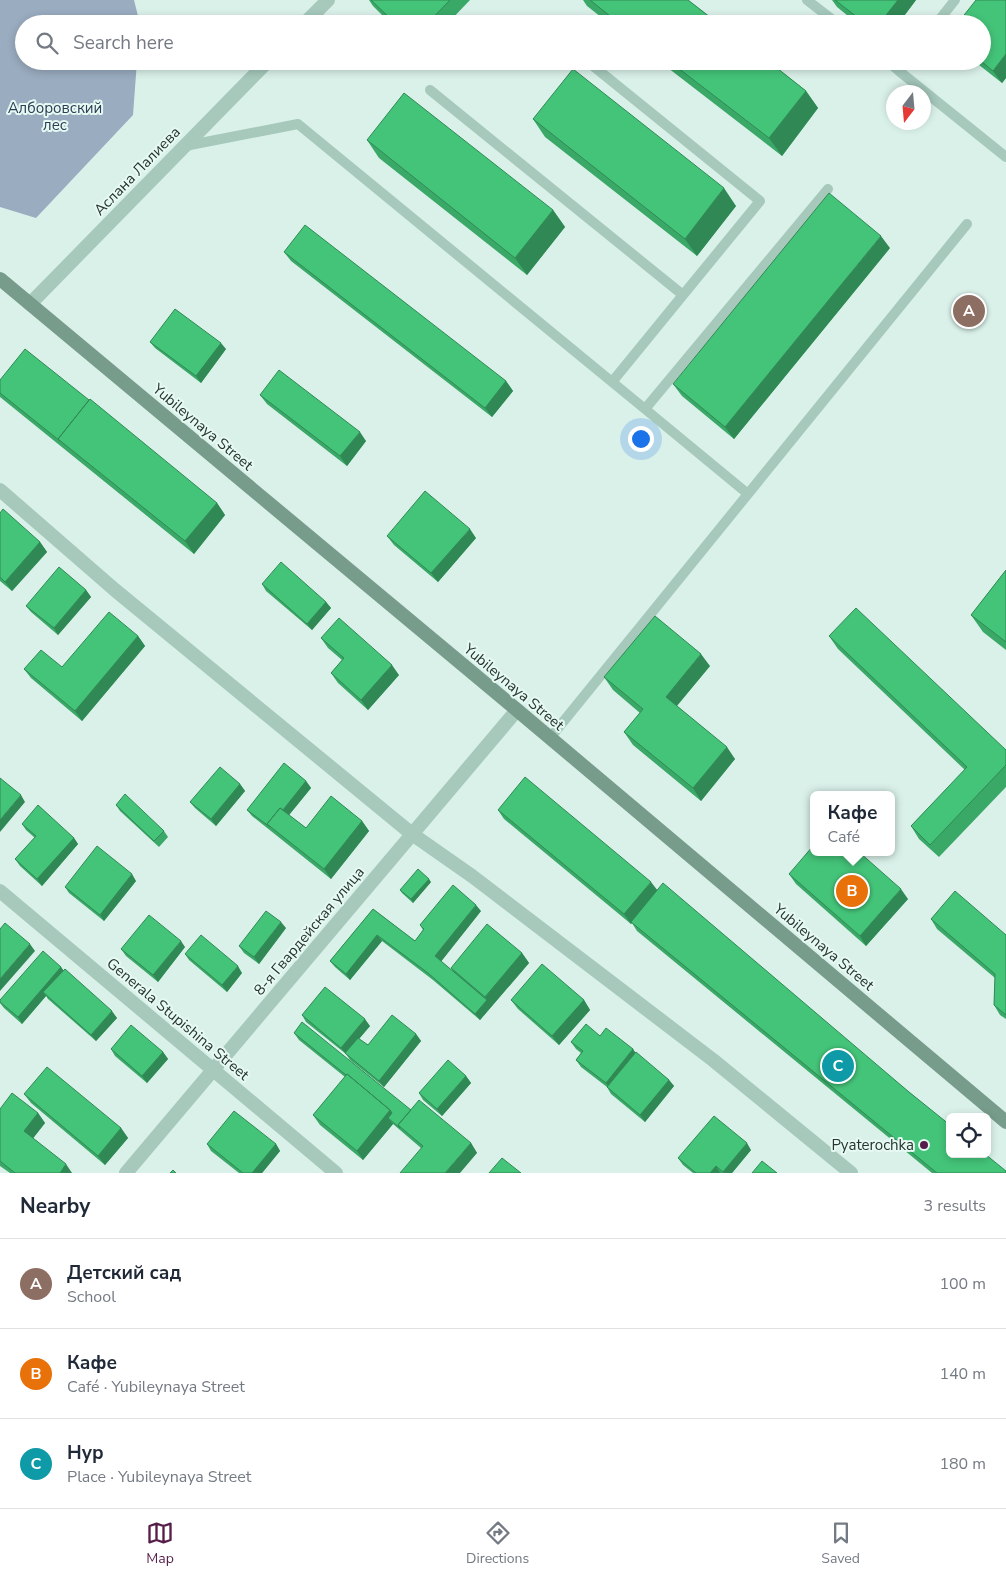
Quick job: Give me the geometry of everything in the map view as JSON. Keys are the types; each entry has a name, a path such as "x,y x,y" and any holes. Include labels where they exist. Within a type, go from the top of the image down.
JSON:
{"main road":[{"name":"Yubileynaya Street","path":"0,279 517,710 1006,1122"}],"street":[{"path":"313,15 328,0"},
{"name":"Аслана Лалиева","path":"30,304 259,70"},
{"path":"0,490 115,590 412,834 480,882 714,1060 851,1173"},
{"name":"8-я Гвардейская улица","path":"126,1173 517,710"},
{"name":"Generala Stupishina Street","path":"0,891 336,1173"}],"lane":[{"path":"807,0 826,15"},
{"path":"943,15 955,0"},
{"path":"598,70 760,201 612,382"},
{"path":"899,71 1006,157"},
{"path":"430,90 683,295"},
{"path":"185,146 298,124 748,494"},
{"path":"645,409 828,189"},
{"path":"550,738 967,224"}],"green space":[{"name":"Алборовский лес","path":"0,0 134,0 138,15 15,15 15,70 136,70 133,115 36,218 0,207"}],"building":[{"path":"371,0 450,0 436,15 387,15"},
{"path":"590,0 688,0 707,15 609,15"},
{"path":"835,0 898,0 886,15 854,15"},
{"path":"976,0 1006,0 1006,54 993,71 991,69 991,15 964,15"},
{"path":"572,70 574,70 724,188 685,239 533,119"},
{"path":"681,70 779,70 806,91 769,138"},
{"path":"404,93 553,210 515,258 367,140"},
{"path":"829,193 881,236 725,427 673,384"},
{"path":"305,225 506,381 485,408 284,252"},
{"path":"175,309 221,343 196,376 150,342"},
{"path":"25,349 89,400 58,439 60,441 0,393 0,380"},
{"path":"279,370 360,432 340,456 260,395"},
{"path":"90,399 217,503 185,541 58,439"},
{"path":"425,491 470,529 431,573 387,536"},
{"path":"3,509 40,542 5,582 0,577 0,513"},
{"path":"281,562 326,602 307,624 262,584"},
{"path":"59,567 86,590 54,628 26,606"},
{"path":"1006,570 1006,642 971,615"},
{"path":"856,608 1006,750 1006,765 930,845 911,826 967,767 829,636"},
{"path":"109,612 138,636 75,711 24,669 41,650 62,667"},
{"path":"655,616 701,654 666,697 727,747 693,788 624,732 643,709 604,677"},
{"path":"339,618 392,665 361,700 331,673 344,658 321,638"},
{"path":"284,763 306,781 283,810 280,808 267,824 270,827 247,810"},
{"path":"220,767 240,784 211,819 190,802"},
{"path":"525,777 651,882 624,914 498,810"},
{"path":"0,778 21,795 0,820"},
{"path":"125,794 164,831 154,841 116,805"},
{"path":"331,796 362,821 324,869 267,824 280,808 306,828"},
{"path":"38,805 74,838 37,879 15,859 36,836 22,824"},
{"path":"97,846 132,874 100,915 65,887"},
{"path":"810,850 810,856 864,856 901,889 860,936 789,874"},
{"path":"418,869 429,879 411,899 400,890"},
{"path":"663,883 946,1122 946,1158 990,1158 1006,1173 937,1173 631,922"},
{"path":"453,885 476,905 435,956 487,1000 475,1014 428,973 377,935 346,974 330,961 373,909 415,941 424,929 420,925"},
{"path":"955,891 1006,935 1006,1015 994,1005 995,974 931,919"},
{"path":"266,911 281,922 254,957 239,946"},
{"path":"149,915 181,941 153,975 121,949"},
{"path":"5,923 30,944 0,979 0,929"},
{"path":"487,924 522,953 485,997 451,968"},
{"path":"201,935 238,966 222,985 185,954"},
{"path":"43,951 61,967 18,1017 0,1000"},
{"path":"542,964 584,1000 552,1036 511,1000"},
{"path":"65,969 112,1011 91,1035 43,992"},
{"path":"325,987 365,1019 341,1048 302,1015"},
{"path":"392,1015 416,1034 379,1081 345,1053 358,1038 368,1045"},
{"path":"302,1022 411,1110 398,1125 400,1128 388,1118 392,1113 390,1110 294,1033"},
{"path":"586,1024 600,1036 606,1028 633,1049 606,1083 576,1060 583,1051 571,1042"},
{"path":"131,1025 163,1052 142,1076 111,1049"},
{"path":"636,1052 669,1080 640,1115 607,1087"},
{"path":"448,1060 466,1076 437,1109 419,1093"},
{"path":"47,1067 121,1128 98,1156 24,1094"},
{"path":"347,1074 390,1110 357,1151 313,1115"},
{"path":"12,1093 38,1113 24,1131 66,1164 60,1173 15,1173 0,1161 0,1109"},
{"path":"419,1100 471,1143 445,1173 400,1173 423,1146 398,1125"},
{"path":"234,1111 276,1144 252,1173 243,1173 207,1144"},
{"path":"714,1116 747,1143 723,1172 716,1166 710,1173 696,1173 678,1158"},
{"path":"502,1158 521,1173 489,1173"},
{"path":"762,1161 777,1173 752,1173"}],"place":[{"name":"Детский сад","path":"969,311"},
{"name":"Кафе","path":"852,891"},
{"name":"Нур","path":"838,1066"},
{"name":"Pyaterochka","path":"924,1145"}]}
